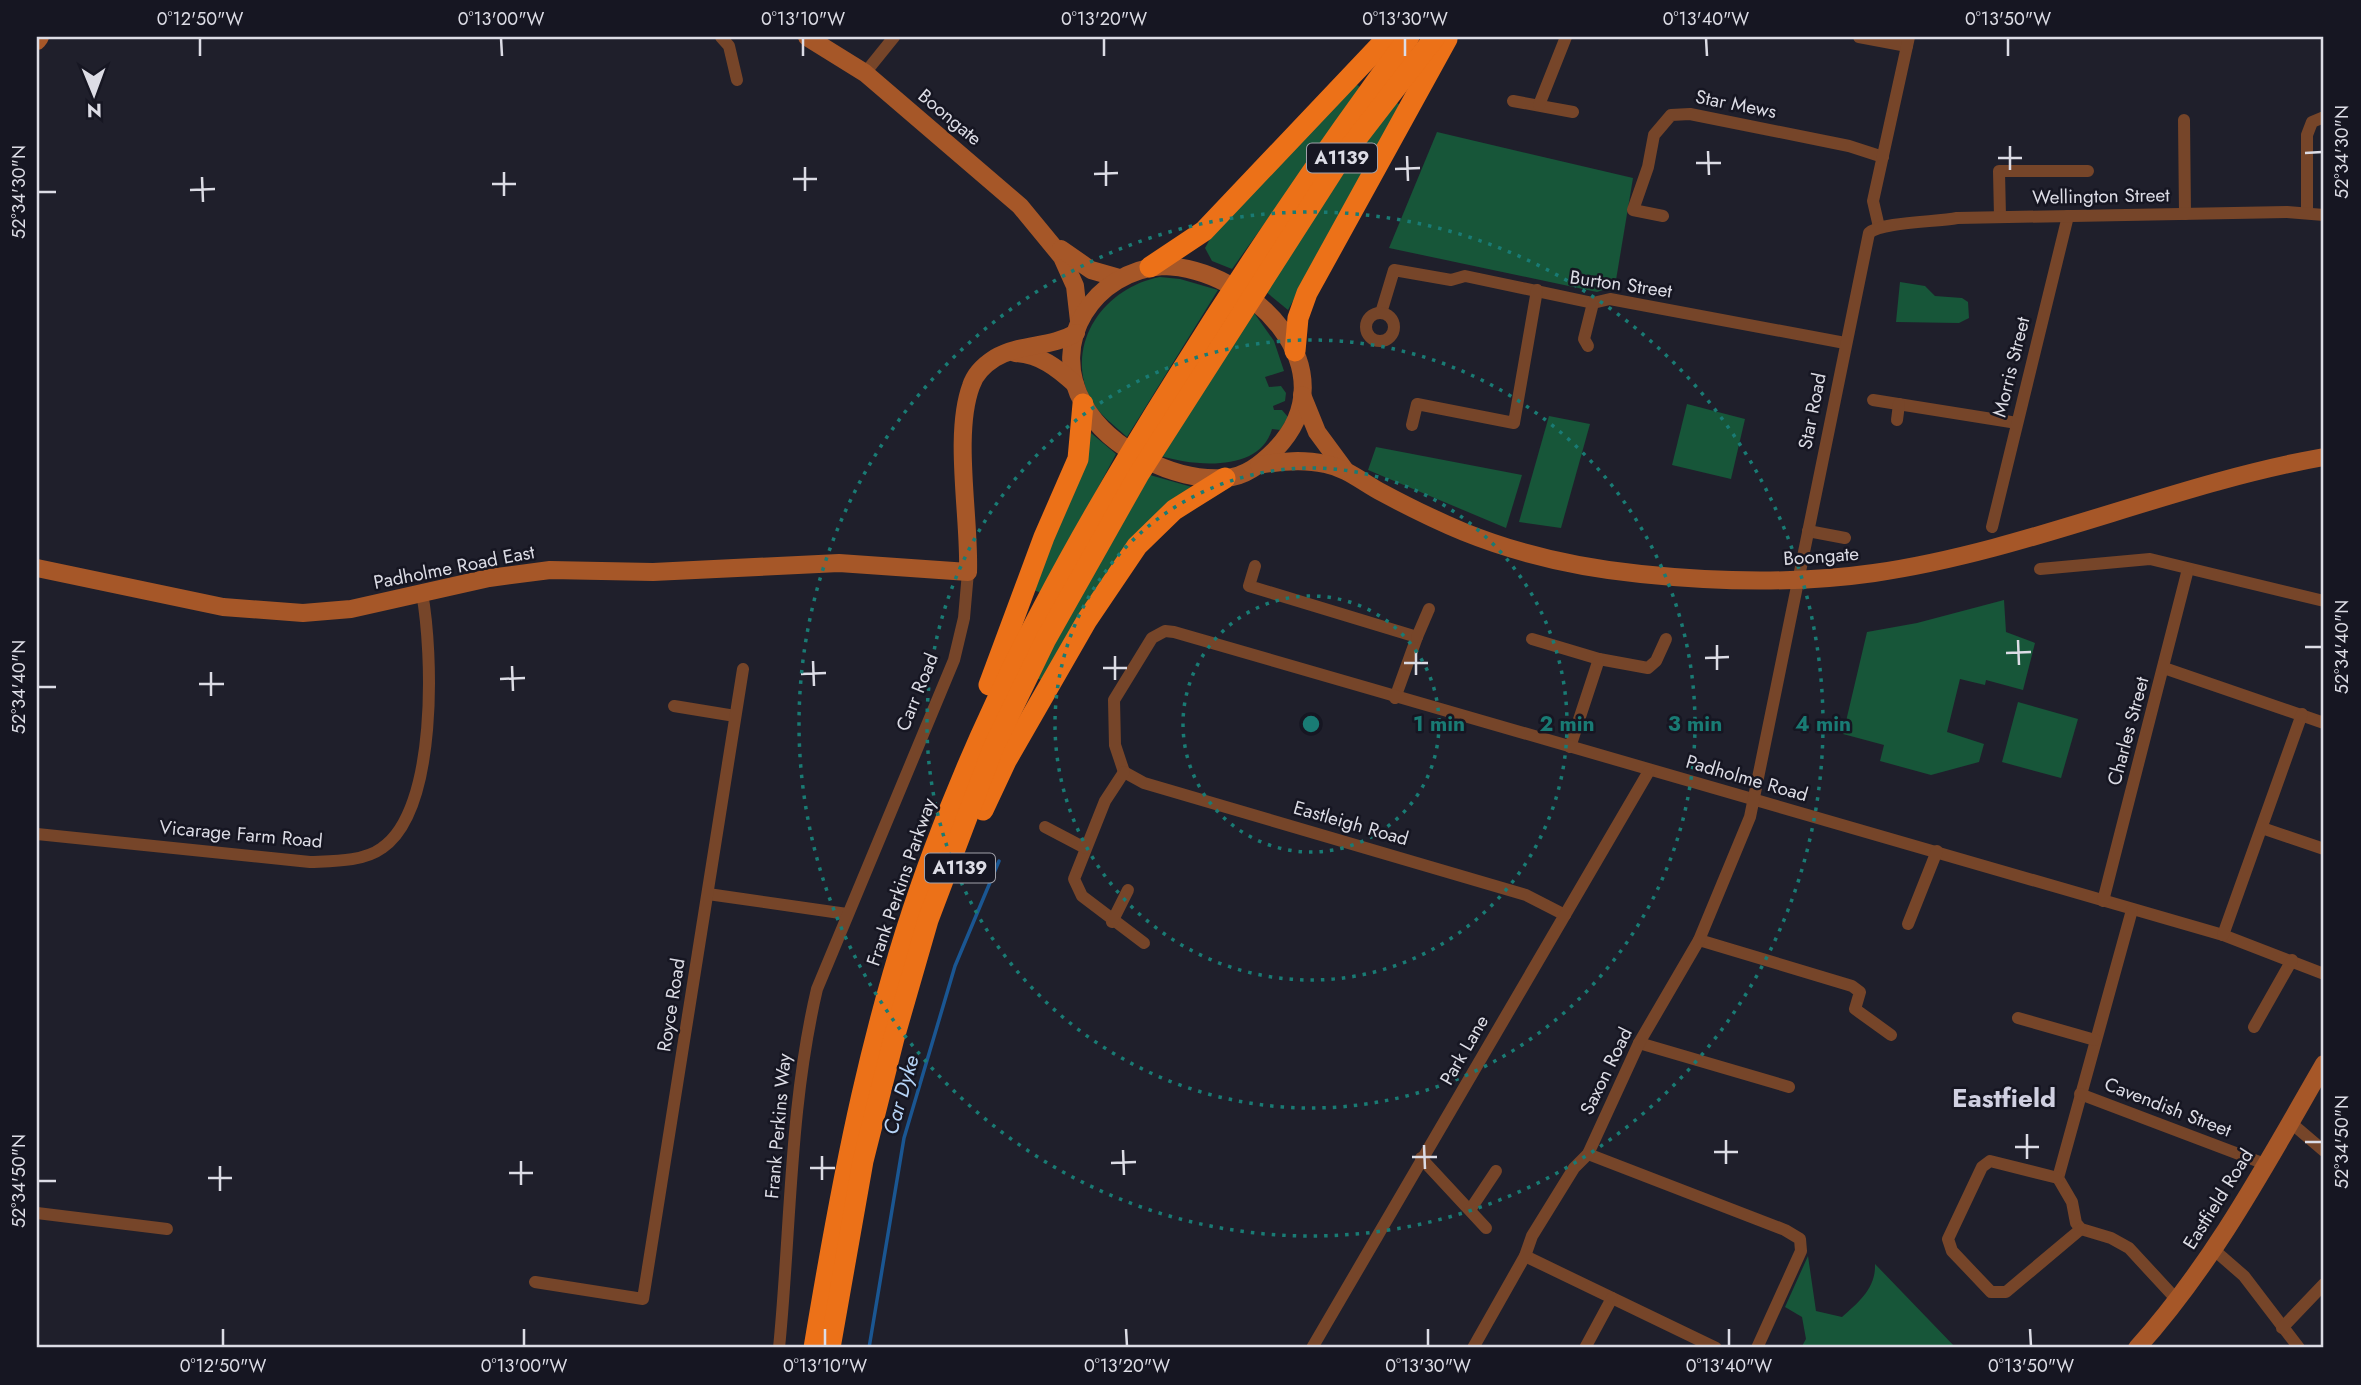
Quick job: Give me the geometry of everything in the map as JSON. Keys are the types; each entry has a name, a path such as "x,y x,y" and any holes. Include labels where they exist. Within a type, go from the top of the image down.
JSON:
{"highway":[{"name":"A1139","path":"1150,267 1204,231 1388,37"},
{"name":"A1139","path":"1249,281 1324,151 1409,37"},
{"name":"A1139","path":"1249,281 1435,37"},
{"name":"A1139","path":"1295,351 1298,318 1307,293 1448,37"},
{"name":"Frank Perkins Parkway","path":"814,1348 836,1216 866,1068 898,954 933,852 965,771 973,727 1002,691 1012,671 1090,558 1131,469 1249,281"},
{"name":"A1139","path":"1002,691 1012,671 1044,537 1078,458 1083,404"},
{"name":"A1139","path":"894,1038 915,990 972,835 1006,761 1087,620 1137,546 1174,510 1225,478"},
{"name":"Frank Perkins Parkway","path":"830,1348 863,1161 894,1038 928,920 994,746 1002,691"}],"street":[{"path":"721,37 729,46 737,80"},
{"name":"Boongate","path":"807,37 865,73 1020,206 1053,243 1072,276 1078,327"},
{"path":"865,73 894,37"},
{"path":"1539,105 1566,37"},
{"path":"1858,37 1908,41 1873,201 1879,227"},
{"path":"1513,101 1573,112"},
{"name":"Star Mews","path":"1663,216 1633,210 1655,162 1658,128 1671,116 1681,113 1849,146 1883,157"},
{"path":"2306,213 2307,135 2312,122 2324,117"},
{"path":"2184,120 2185,214"},
{"path":"2000,217 1999,172 2088,171"},
{"name":"Wellington Street","path":"1879,227 1931,224 1957,218 2306,213 2324,215"},
{"name":"Morris Street","path":"1992,527 2068,216"},
{"name":"Star Road","path":"1755,800 1866,240 1879,227"},
{"name":"Boongate","path":"1053,243 1083,265 1119,278"},
{"path":"1150,267 1191,269 1243,292 1272,316 1295,351 1302,395 1291,427 1281,444 1259,465 1225,478 1192,477 1144,458 1106,429 1083,404 1075,384 1073,355 1078,327 1092,300 1119,278 1150,267"},
{"name":"Burton Street","path":"1381,313 1394,270 1451,280 1465,276 1593,303 1610,299 1845,343"},
{"path":"1412,425 1417,404 1520,425 1537,290"},
{"path":"1588,346 1584,340 1593,303"},
{"name":"Carr Road","path":"847,914 954,660 964,618 968,572 964,435 968,397 981,369 1022,346 1053,343 1078,327"},
{"path":"1008,353 1034,355 1049,362 1075,384"},
{"name":"Boongate","path":"1302,395 1317,432 1345,470"},
{"path":"1873,400 2017,423"},
{"path":"1897,420 1899,404"},
{"name":"Boongate","path":"1259,465 1307,461 1345,470 1375,488 1464,532 1546,558 1642,574 1771,580 1836,577 1948,559 2318,459"},
{"path":"1808,531 1845,538"},
{"path":"2040,569 2150,559 2324,601"},
{"name":"Padholme Road East","path":"37,568 263,612 303,613 351,609 489,578 550,570 653,572 839,563 968,572"},
{"path":"1255,566 1250,586 1417,637"},
{"name":"Charles Street","path":"2103,901 2188,569"},
{"name":"Vicarage Farm Road","path":"37,834 310,862 344,860 381,850 397,835 409,814 423,759 430,633 422,593"},
{"path":"1395,698 1429,609"},
{"name":"Padholme Road","path":"1124,772 1115,745 1114,700 1157,633 1174,632 2223,935 2324,974"},
{"path":"1532,639 1599,659 1648,668 1656,661 1665,639"},
{"path":"1570,747 1599,659"},
{"path":"2164,668 2324,723"},
{"name":"Royce Road","path":"535,1282 643,1299 743,669"},
{"path":"674,706 735,716"},
{"path":"2223,935 2302,714"},
{"name":"Park Lane","path":"1312,1348 1649,771"},
{"path":"1124,772 1105,802 1074,879 1082,896 1112,922 1144,943"},
{"name":"Eastleigh Road","path":"1124,772 1144,783 1526,895 1565,915"},
{"name":"Saxon Road","path":"1473,1348 1525,1256 1532,1236 1574,1168 1587,1154 1639,1043 1699,940 1755,800"},
{"path":"1045,827 1084,849"},
{"path":"2262,828 2324,849"},
{"path":"1908,924 1937,851"},
{"path":"1112,922 1128,890"},
{"path":"708,894 847,914"},
{"name":"Cavendish Street","path":"2132,910 2080,1094 2190,1142 2265,1164"},
{"name":"Frank Perkins Way","path":"779,1348 787,1266 792,1140 805,1040 817,989 847,914"},
{"path":"1699,940 1852,986 1860,992 1855,1009 1891,1035"},
{"path":"2254,1027 2292,960"},
{"path":"2018,1018 2095,1040"},
{"path":"1639,1043 1789,1087"},
{"name":"Eastfield Road","path":"2137,1348 2177,1300 2213,1250 2324,1064"},
{"path":"2080,1094 2058,1178 2072,1202 2076,1223 2081,1229 2111,1238 2129,1248 2177,1300"},
{"path":"2290,1122 2324,1151"},
{"path":"1587,1154 1786,1230 1800,1239 1801,1251 1758,1348"},
{"path":"1421,1158 1486,1228"},
{"path":"2058,1178 1990,1161 1982,1167 1948,1239 1952,1251 1991,1292 2006,1292 2081,1229"},
{"path":"1470,1210 1496,1171"},
{"path":"37,1213 167,1229"},
{"path":"2213,1250 2244,1276 2299,1348"},
{"path":"1525,1256 1716,1348"},
{"path":"2282,1328 2324,1284"},
{"path":"1585,1348 1612,1298"}],"green space":[{"path":"1355,83 1361,88 1232,269 1212,261 1205,248 1210,239"},
{"path":"1393,100 1400,105 1288,310 1265,291"},
{"path":"1437,132 1633,178 1615,286 1597,292 1389,248"},
{"path":"1160,277 1180,279 1218,290 1127,437 1106,419 1090,398 1083,377 1082,357 1086,338 1107,305 1122,292"},
{"path":"1900,282 1925,286 1935,296 1962,298 1968,302 1969,318 1959,323 1896,322"},
{"path":"1252,310 1274,341 1284,371 1265,377 1269,387 1281,386 1286,393 1285,401 1273,406 1274,410 1282,410 1288,417 1280,430 1272,429 1265,443 1240,460 1207,463 1161,456"},
{"path":"1687,404 1745,419 1731,479 1672,465"},
{"path":"1549,416 1590,424 1561,528 1519,522"},
{"path":"1091,433 1116,454 1042,593 1033,590"},
{"path":"1376,447 1522,475 1506,528 1368,470"},
{"path":"1150,475 1192,487 1042,680 1035,678"},
{"path":"2004,600 2006,632 2035,643 2023,690 1986,680 1985,685 1960,679 1947,732 1984,744 1979,762 1931,775 1880,761 1884,745 1843,734 1867,632 1917,623"},
{"path":"2018,702 2078,719 2061,778 2002,762"},
{"path":"1808,1256 1816,1311 1842,1317 1869,1287 1875,1273 1875,1264 1956,1348 1801,1348 1806,1339 1802,1317 1785,1307"}],"waterway":[{"name":"Car Dyke","path":"869,1348 904,1138 955,966 999,861"}],"district":[{"name":"Eastfield","path":"2004,1098"}]}
